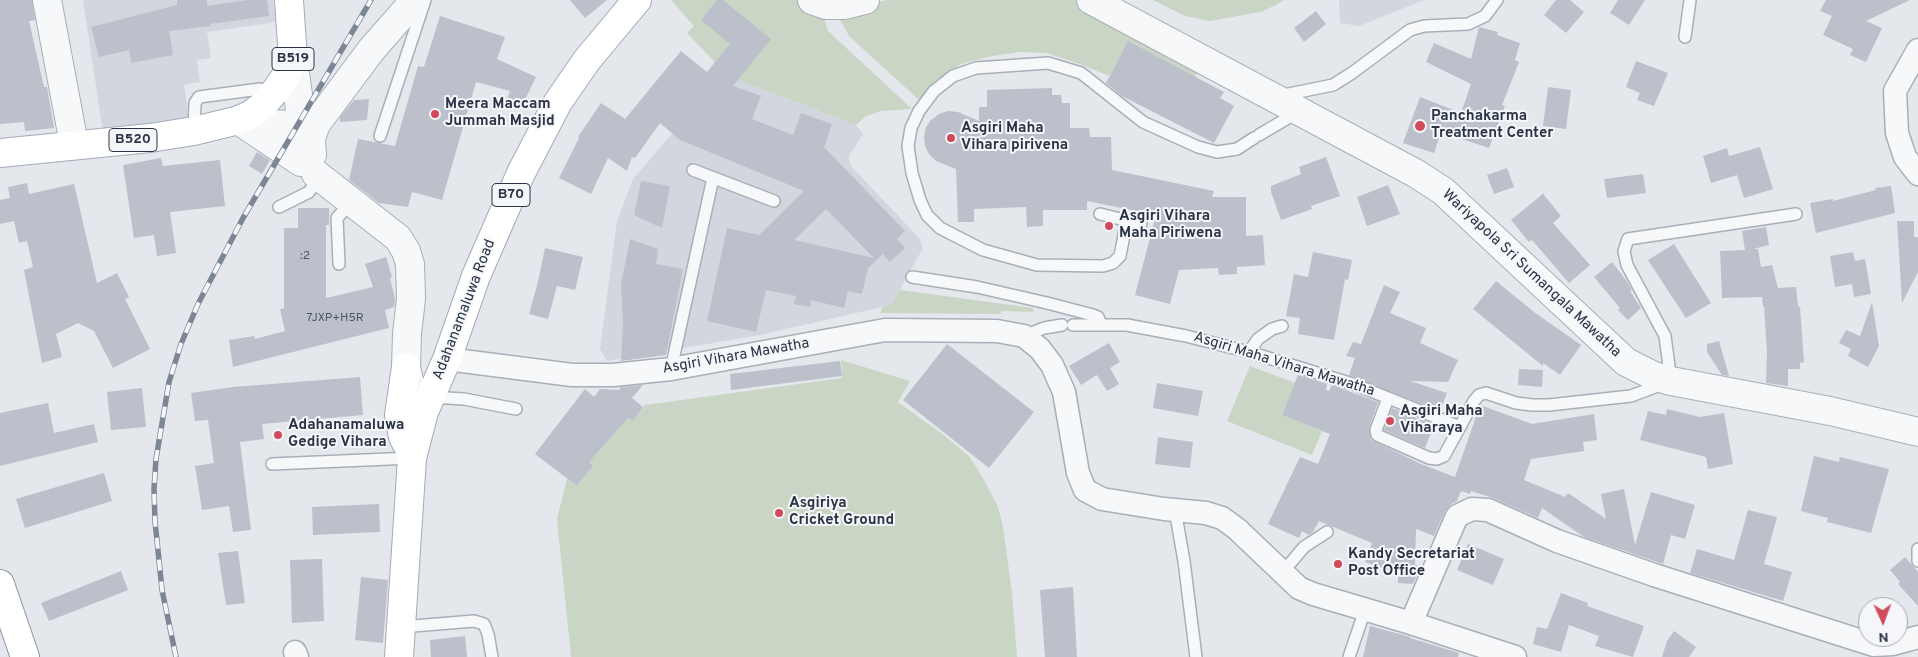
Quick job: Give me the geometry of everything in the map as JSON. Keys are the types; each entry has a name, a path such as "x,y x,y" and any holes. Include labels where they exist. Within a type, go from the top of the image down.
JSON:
{"main road":[{"name":"B519","path":"253,105 277,89 293,59 289,0"},
{"name":"Adahanamaluwa Road","path":"399,657 412,457 427,404 447,358 476,276 521,173 558,102 587,60 637,0"},
{"name":"B520","path":"0,153 74,144 150,138 194,131 253,105"},
{"path":"406,367 399,415 403,437 412,457"},
{"path":"0,584 25,657"}],"street":[{"path":"47,0 74,144"},
{"path":"313,166 311,144 312,132 316,124 372,49 415,0"},
{"path":"812,0 826,5 844,5 865,0"},
{"name":"Wariyapola Sri Sumangala Mawatha","path":"1091,0 1415,173 1443,191 1626,362 1654,376 1670,381 1830,411 1918,432"},
{"path":"1918,50 1895,91 1897,134 1905,157 1918,174"},
{"path":"293,59 306,87 314,96 328,96 343,86"},
{"path":"293,59 300,110 298,125 313,166"},
{"path":"253,105 256,124 298,125 328,108"},
{"path":"253,105 313,166 398,238 406,250 410,264 411,299 406,367 411,390 427,404"},
{"name":"Asgiri Vihara Mawatha","path":"447,358 572,375 613,375 672,369 886,330 997,331 1024,336"},
{"path":"1024,336 1040,349 1052,366 1064,392 1078,473 1085,490 1102,499 1206,513 1222,518 1237,529 1299,588 1515,657"},
{"path":"1411,623 1457,516 1472,509 1488,510 1557,541 1878,651 1918,636"}],"lane":[{"path":"380,136 425,0"},
{"path":"1273,98 1333,85 1410,30 1424,26 1468,24 1484,16 1497,0"},
{"path":"1685,37 1690,0"},
{"path":"1127,220 1120,256 1113,263 1103,266 1037,265 984,250 940,228 927,215 920,200 912,173 908,146 911,128 919,110 934,91 954,76 976,68 1048,63 1081,73 1143,122 1198,147 1217,152 1237,149 1298,112"},
{"path":"194,131 196,103 199,96 253,105"},
{"path":"279,207 309,192 313,166"},
{"path":"693,170 774,201"},
{"path":"672,369 713,178"},
{"path":"339,264 337,218 352,201"},
{"path":"1100,214 1141,224"},
{"path":"1388,398 1376,430 1377,435 1429,458 1437,459 1444,456 1479,395 1486,393 1532,406 1549,405 1631,396 1670,381 1666,336 1627,265 1624,250 1628,239 1796,214"},
{"path":"912,277 977,287 1047,303 1098,317 1101,325"},
{"name":"Asgiri Maha Vihara Mawatha","path":"1024,336 1044,328 1068,325 1127,325 1156,330 1249,352 1356,384 1460,427"},
{"path":"1249,352 1258,339 1272,329 1282,326"},
{"path":"427,404 464,399 516,409"},
{"path":"272,464 412,457"},
{"path":"1175,510 1184,560 1196,657"},
{"path":"1282,573 1304,548 1326,532"},
{"path":"1918,549 1918,562"},
{"path":"1349,657 1365,610"},
{"path":"401,627 474,621 484,624 488,634 492,657"}],"shaded area":[{"path":"83,0 273,0 276,22 207,32 211,58 197,60 200,82 184,85 189,120 103,133"},
{"path":"1339,0 1424,0 1359,26 1340,23"},
{"path":"728,76 856,125 863,134 849,156 850,165 919,238 923,248 892,304 760,335 607,361 600,349 617,221 633,179 718,80"}],"green space":[{"path":"671,0 800,0 821,8 828,31 912,109 881,111 866,116 856,125 728,76 687,33 694,26"},
{"path":"887,0 1082,0 1202,64 1195,77 1128,42 1109,76 1047,53 1020,52 992,56 961,64 938,79 919,100 849,36 836,12"},
{"path":"1153,0 1284,0 1260,12 1210,21 1185,16"},
{"path":"900,290 1033,308 1033,312 1001,311 1001,314 880,313 883,307 892,304"},
{"name":"Asgiriya Cricket Ground","path":"841,360 910,381 898,402 969,456 983,478 998,507 1003,527 1012,592 1017,657 571,657 557,519 567,479 577,486 593,466 589,462 628,418 633,421 645,405 842,378"},
{"path":"1250,366 1295,383 1282,415 1322,431 1312,455 1227,421"}],"building":[{"path":"0,0 32,0 35,20 29,21 44,87 47,87 54,128 25,131 24,122 0,124"},
{"path":"177,0 207,0 207,6 248,0 267,0 269,16 169,31 173,55 131,63 129,50 99,57 91,27 177,5"},
{"path":"570,0 607,0 585,18"},
{"path":"717,0 723,0 771,39 733,86 761,96 752,119 793,135 801,113 832,124 824,147 905,231 897,239 905,248 890,262 883,254 868,268 862,294 848,291 844,308 811,300 810,307 794,304 796,296 766,290 756,332 707,321 727,228 759,235 804,191 680,140 660,123 635,158 632,157 627,171 608,158 591,194 559,178 578,137 601,103 625,119 681,51 707,72 730,44 701,20","holes":["826,209 874,258 794,240"]},
{"path":"1556,0 1570,0 1584,12 1566,33 1544,15"},
{"path":"1618,0 1645,0 1629,25 1610,13"},
{"path":"1826,0 1910,0 1866,21 1882,28 1866,62 1850,55 1853,49 1823,35 1832,16 1820,11"},
{"path":"1316,11 1326,24 1304,42 1294,28"},
{"path":"440,16 505,37 497,59 536,77 522,106 507,99 510,91 476,82 442,200 412,192 408,207 379,203 349,180 358,139 395,146 418,66 424,67"},
{"path":"1479,27 1498,32 1497,35 1520,43 1515,60 1519,62 1502,105 1505,106 1489,148 1441,132 1434,153 1403,143 1420,97 1461,113 1471,84 1426,62 1434,43 1471,59"},
{"path":"1128,41 1224,92 1220,98 1234,106 1214,143 1122,96 1106,83"},
{"path":"1636,61 1668,73 1654,106 1637,100 1640,93 1626,87"},
{"path":"1548,87 1571,90 1566,129 1543,126"},
{"path":"1052,88 1052,95 1061,95 1062,103 1070,103 1070,128 1089,128 1090,137 1111,137 1112,170 1214,191 1212,197 1246,197 1246,236 1263,235 1265,265 1237,267 1237,274 1219,275 1218,268 1179,270 1170,304 1135,295 1156,215 1087,201 1087,210 1043,210 1043,226 1027,227 1026,207 974,209 974,222 958,222 956,169 936,161 929,154 925,146 924,137 926,127 939,114 948,111 958,112 979,121 979,107 987,107 987,90"},
{"path":"369,99 367,120 340,122 340,117 354,100"},
{"path":"1760,147 1773,189 1744,198 1737,175 1711,183 1703,156 1727,148 1729,156"},
{"path":"257,152 270,160 262,174 249,166"},
{"path":"1326,157 1340,196 1311,206 1312,209 1281,220 1271,192 1271,186 1301,174 1299,167"},
{"path":"161,158 163,166 220,160 225,206 170,212 176,253 157,256 154,235 134,238 123,165"},
{"path":"1507,168 1514,187 1494,194 1487,175"},
{"path":"1643,174 1646,193 1607,198 1604,179"},
{"path":"641,181 670,186 662,228 634,215"},
{"path":"27,183 29,194 74,184 97,283 117,273 129,297 125,299 150,349 113,368 94,331 78,323 56,334 62,357 42,363 24,270 33,267 27,241 19,243 14,221 0,224 0,200 10,198 8,187"},
{"path":"1388,185 1400,214 1367,226 1357,197"},
{"path":"1891,186 1895,213 1816,233 1810,203 1833,199 1833,201 1876,190 1875,188"},
{"path":"1544,193 1561,216 1553,223 1590,265 1569,283 1532,240 1529,242 1511,220"},
{"path":"298,208 329,208 329,225 326,225 326,298 373,287 365,264 386,257 392,277 390,278 395,299 394,307 385,310 389,328 233,367 229,340 254,336 255,339 285,331 280,309 284,308 284,228 298,228"},
{"path":"1897,221 1914,221 1914,237 1918,237 1918,272 1902,303"},
{"path":"1766,227 1769,245 1753,249 1758,249 1761,267 1772,265 1778,288 1796,287 1798,306 1800,307 1804,362 1800,363 1800,369 1788,369 1788,386 1766,383 1767,352 1762,297 1722,298 1720,251 1745,250 1742,231"},
{"path":"630,239 658,249 656,264 683,269 666,355 621,361 623,322 621,284"},
{"path":"1674,244 1711,303 1686,318 1648,260"},
{"path":"545,248 583,257 575,290 557,286 548,319 529,314"},
{"path":"1313,252 1352,260 1348,280 1345,279 1334,340 1298,334 1300,318 1286,316 1294,274 1308,277"},
{"path":"1853,252 1855,261 1865,259 1871,294 1854,297 1852,284 1835,287 1830,256"},
{"path":"1612,262 1626,280 1632,290 1630,291 1641,308 1628,320 1618,310 1620,308 1594,277"},
{"path":"1496,281 1534,312 1581,345 1560,375 1543,363 1543,366 1473,309"},
{"path":"1384,285 1400,292 1390,313 1426,328 1420,343 1458,360 1448,382 1410,381 1447,393 1440,411 1349,375 1355,358 1346,356 1353,342 1361,344"},
{"path":"1872,302 1879,346 1868,367 1848,356 1851,349 1839,343 1846,330 1860,336"},
{"path":"1719,341 1729,376 1722,375 1707,352 1707,344"},
{"path":"1109,343 1120,362 1110,368 1119,384 1107,391 1097,375 1081,385 1069,366"},
{"path":"947,344 1034,412 989,468 903,400"},
{"path":"840,361 842,376 731,390 730,374"},
{"path":"1519,369 1543,370 1542,387 1518,385"},
{"path":"1298,375 1327,384 1326,390 1329,391 1332,385 1378,402 1369,428 1371,440 1421,464 1455,477 1480,405 1532,424 1594,414 1597,440 1583,442 1584,451 1531,459 1524,480 1565,497 1568,493 1606,519 1601,494 1624,489 1635,545 1651,492 1695,505 1685,539 1671,535 1663,564 1584,537 1542,508 1538,518 1493,498 1471,491 1470,494 1461,491 1457,501 1451,504 1445,511 1434,536 1416,529 1415,565 1418,566 1418,573 1413,584 1398,583 1398,574 1365,562 1372,543 1319,521 1313,532 1309,535 1302,531 1299,538 1268,524 1300,457 1318,464 1330,434 1282,415"},
{"path":"360,377 363,415 262,424 264,439 240,442 251,530 233,532 229,506 202,510 195,466 214,463 208,420 195,421 191,393 233,387"},
{"path":"1157,383 1203,391 1198,416 1153,408"},
{"path":"643,385 632,398 643,407 633,421 628,418 589,462 593,466 577,486 535,454 585,389 594,397 600,389 620,390 620,387"},
{"path":"142,388 146,427 111,430 107,392"},
{"path":"48,403 54,433 94,424 98,442 0,466 0,413"},
{"path":"1392,408 1434,425 1425,448 1384,430"},
{"path":"1667,409 1700,417 1724,413 1733,464 1708,469 1706,457 1640,440 1648,411 1666,415"},
{"path":"1158,437 1193,442 1190,468 1155,464"},
{"path":"1814,456 1839,462 1840,457 1889,469 1871,533 1827,522 1828,518 1801,511"},
{"path":"104,473 112,501 25,528 16,499"},
{"path":"379,504 380,532 313,535 312,507"},
{"path":"1748,510 1777,517 1764,564 1792,572 1783,601 1690,573 1697,549 1734,560"},
{"path":"1468,544 1504,559 1493,585 1457,570"},
{"path":"238,551 245,603 226,605 218,553"},
{"path":"1905,557 1918,572 1918,606 1898,584 1900,582 1890,570"},
{"path":"322,559 324,621 292,623 290,560"},
{"path":"121,571 128,590 49,621 41,603"},
{"path":"361,577 388,580 383,643 355,640"},
{"path":"1073,587 1077,657 1045,657 1040,590"},
{"path":"1561,593 1588,603 1587,606 1644,626 1633,657 1595,646 1599,636 1569,625 1561,652 1533,644 1537,627 1547,629"},
{"path":"1370,626 1459,653 1458,657 1363,657"},
{"path":"1674,631 1696,647 1689,657 1662,657 1667,641"},
{"path":"465,636 467,657 431,657 430,640"}],"railway":[{"path":"176,657 162,590 155,521 154,489 156,459 169,382 181,344 198,304 243,218 371,0"}],"place":[{"name":"Meera Maccam Jummah Masjid","path":"435,114"},
{"name":"Panchakarma Treatment Center","path":"1420,126"},
{"name":"Asgiri Maha Vihara pirivena","path":"951,138"},
{"name":"Asgiri Vihara Maha Piriwena","path":"1109,226"},
{"name":"Asgiri Maha Viharaya","path":"1390,421"},
{"name":"Adahanamaluwa Gedige Vihara","path":"278,435"},
{"name":"Asgiriya Cricket Ground","path":"779,513"},
{"name":"Kandy Secretariat Post Office","path":"1338,564"}]}
